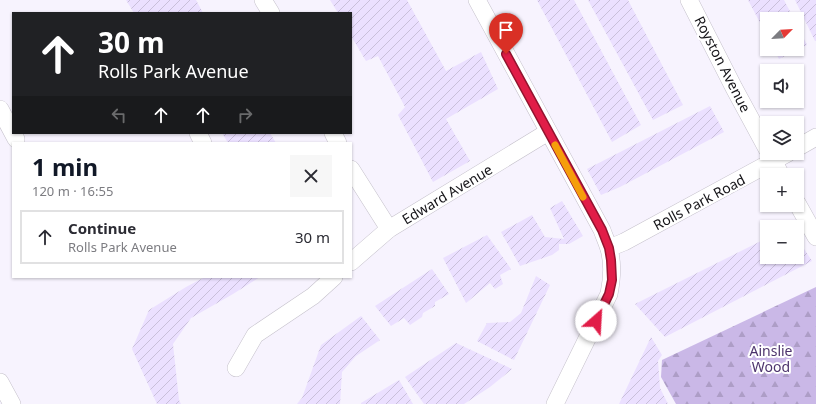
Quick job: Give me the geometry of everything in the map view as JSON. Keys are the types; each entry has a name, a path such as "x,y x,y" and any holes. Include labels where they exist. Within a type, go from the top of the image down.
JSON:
{"street":[{"path":"477,0 602,230 609,248 612,280 609,294 555,404"},
{"name":"Royston Avenue","path":"689,0 760,136"},
{"path":"0,109 12,132"},
{"name":"Edward Avenue","path":"352,261 389,230 548,132"},
{"path":"13,134 16,139"},
{"path":"804,144 816,137"},
{"name":"Rolls Park Road","path":"609,248 624,242 773,160"},
{"path":"352,171 389,230"},
{"path":"802,212 816,237"},
{"path":"236,368 255,336 313,296 333,278"},
{"path":"0,382 12,404"}],"green space":[{"name":"Ainslie Wood","path":"816,287 816,404 676,404 661,377 662,360"}],"shaded area":[{"path":"126,0 196,0 202,12 133,12"},
{"path":"330,0 407,0 446,71 481,52 498,89 446,119 470,161 433,182 398,115 405,107 378,56 366,61 352,38 352,12 337,12"},
{"path":"537,0 574,0 641,125 612,142"},
{"path":"588,0 628,0 683,105 653,120"},
{"path":"748,0 784,0 790,12 760,12 760,23"},
{"path":"795,0 816,0 816,41 804,18 804,12 801,12"},
{"path":"804,39 807,45 804,46"},
{"path":"778,56 785,56 779,59"},
{"path":"710,106 724,132 620,187 601,195 587,169"},
{"path":"223,134 271,134 275,142 227,142"},
{"path":"562,201 583,236 569,244 559,244 559,250 552,255 520,266 501,232 532,215 545,237 564,239 550,208"},
{"path":"487,235 511,269 500,275 503,284 495,289 490,283 466,303 443,258"},
{"path":"760,242 760,264 804,264 804,249 812,261 665,337 635,304"},
{"path":"432,269 449,294 435,302 435,306 423,313 422,317 410,325 404,318 391,326 375,306"},
{"path":"536,276 550,285 514,360 477,341 487,323 510,322 521,313"},
{"path":"203,278 258,278 191,318 173,344 179,400 181,404 157,404 132,349 149,310"},
{"path":"361,316 380,340 356,356 342,372 340,404 297,404 302,398 321,345"},
{"path":"651,337 662,355 658,361 660,388 668,404 619,404"},
{"path":"456,343 512,369 490,387 464,404 424,404 405,377"},
{"path":"399,380 413,404 361,404 361,403"}],"slow traffic":[{"path":"555,145 583,197"}],"route":[{"path":"506,54 602,230 609,248 612,280 609,294 596,321"}]}
